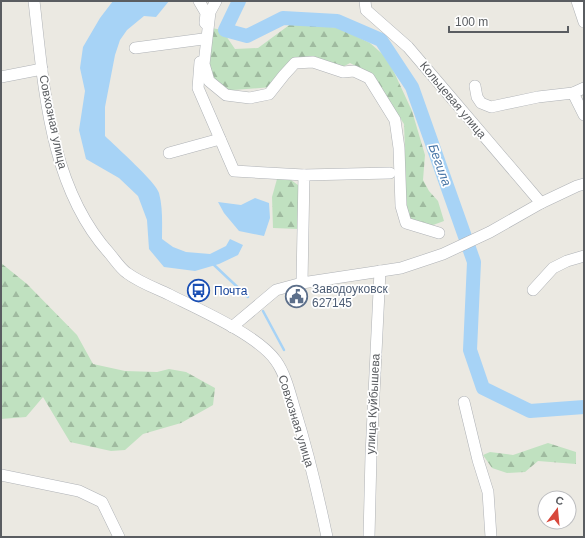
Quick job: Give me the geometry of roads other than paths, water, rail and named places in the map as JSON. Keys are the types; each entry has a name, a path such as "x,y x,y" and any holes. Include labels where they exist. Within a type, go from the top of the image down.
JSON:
{"street":[{"name":"Совхозная улица","path":"34,1 44,85 56,145 66,181 80,210 100,243 127,273 232,327 260,345 276,361 286,381 307,450 327,537"},
{"path":"199,1 206,13 198,88 234,170 304,175 390,173"},
{"path":"216,1 210,12 204,64 209,81 226,95 250,98 269,94 295,63 313,62 343,72 354,71 369,78 395,120 399,148 401,206 406,223 439,233"},
{"name":"Кольцевая улица","path":"365,1 366,10 408,47 541,203"},
{"path":"577,1 584,22"},
{"path":"135,48 203,39"},
{"path":"1,76 42,69"},
{"path":"474,86 477,97 481,103 491,107 538,97 573,93 584,88"},
{"path":"573,93 584,115"},
{"path":"169,153 220,139"},
{"path":"302,283 304,175"},
{"path":"232,327 276,290 302,283 401,268 450,251 490,232 541,203 584,184"},
{"path":"534,290 553,268 567,261 584,256"},
{"name":"улица Куйбышева","path":"369,537 371,454 380,271"},
{"path":"464,402 478,460 488,492 491,537"},
{"path":"1,475 79,491 102,502 119,537"}],"water":[{"path":"113,1 169,1 156,17 144,16 127,30 120,40 115,55 105,107 105,136 151,181 159,193 162,216 162,239 173,247 186,252 210,254 226,246 230,239 243,245 238,255 219,264 195,271 164,267 149,249 147,220 138,196 119,178 86,159 79,130 85,91 80,68 83,47 100,18"},
{"path":"255,198 269,203 270,218 264,236 239,231 224,213 218,202 241,205"}],"waterway":[{"name":"Бегила","path":"239,1 225,30 247,36 283,18 337,21 381,40 412,87 474,262 470,350 483,388 530,411 584,407"},
{"path":"213,264 248,297"},
{"path":"263,311 284,350"}],"place":[{"name":"Почта","path":"199,291"},
{"name":"Заводоуковск 627145","path":"297,296"}]}
